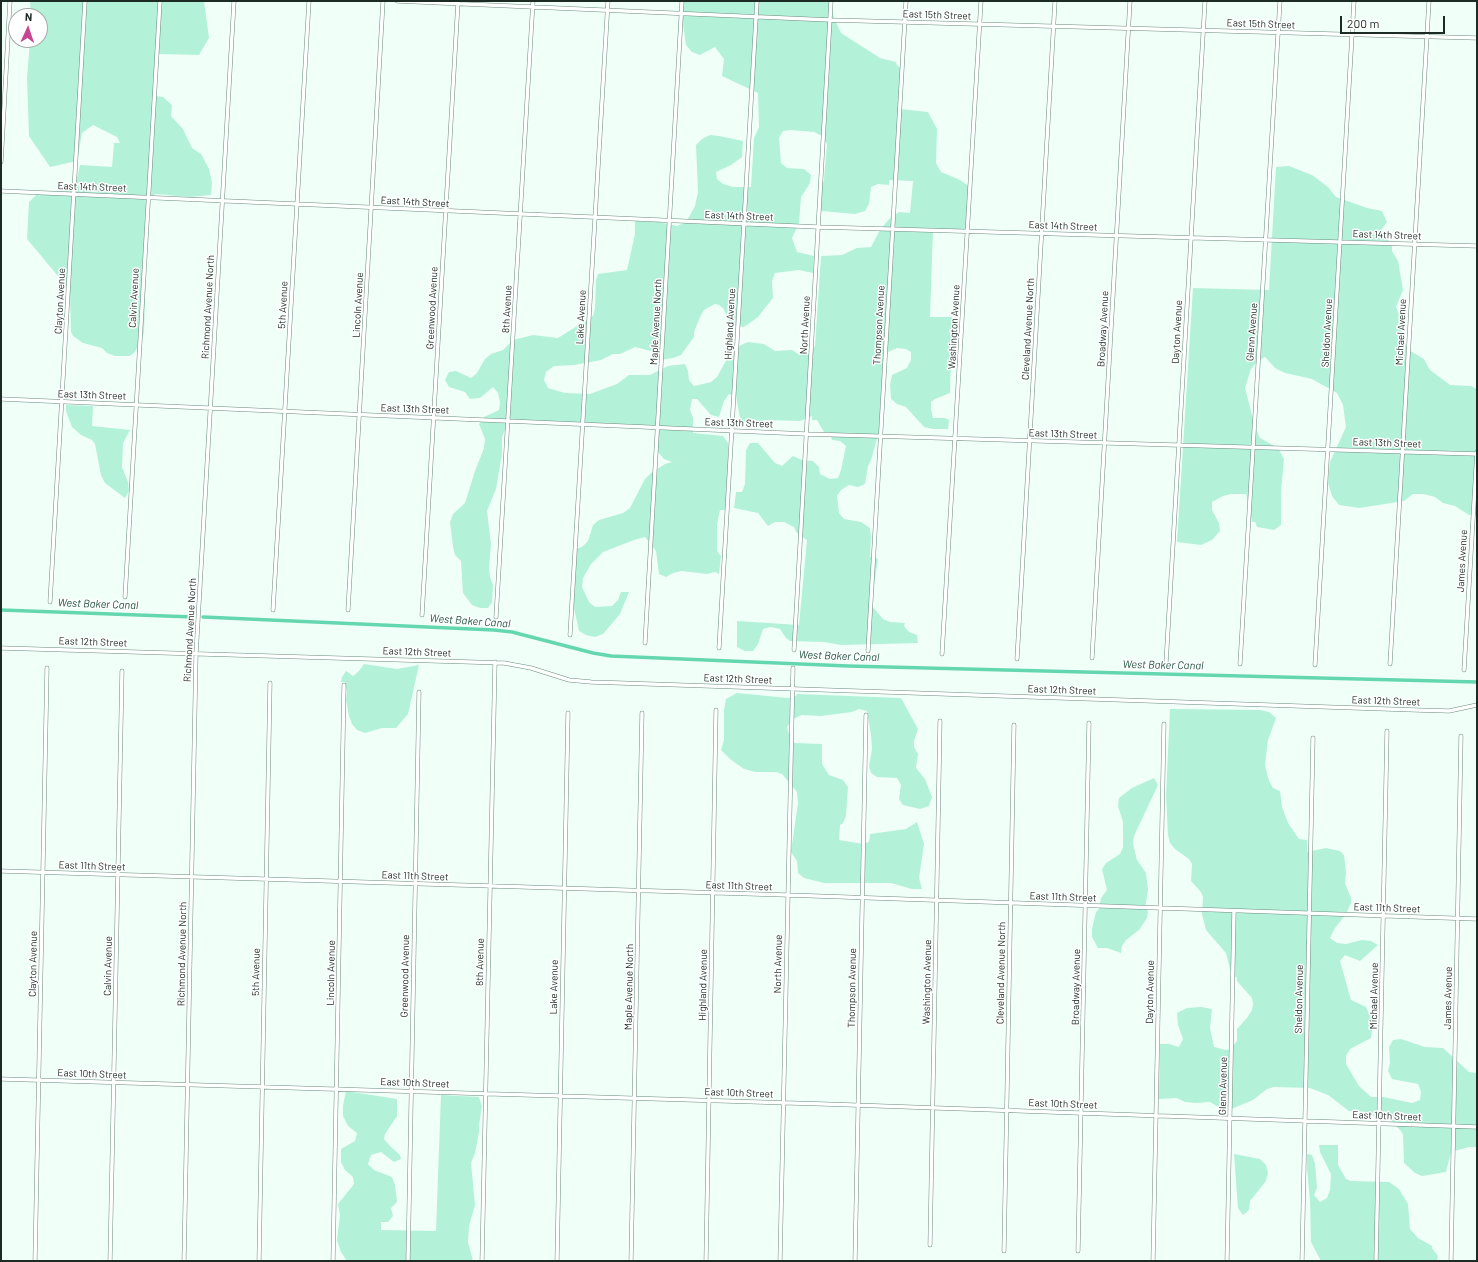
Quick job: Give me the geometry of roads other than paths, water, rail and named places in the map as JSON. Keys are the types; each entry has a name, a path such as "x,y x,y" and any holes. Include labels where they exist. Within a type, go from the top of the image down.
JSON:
{"street":[{"path":"1,162 10,1"},
{"name":"Clayton Avenue","path":"50,602 85,1"},
{"name":"Calvin Avenue","path":"125,597 160,1"},
{"name":"Richmond Avenue North","path":"184,1261 196,654 234,1"},
{"name":"5th Avenue","path":"273,610 309,1"},
{"name":"Lincoln Avenue","path":"348,610 384,1"},
{"name":"East 15th Street","path":"397,1 458,2 532,7 830,20 1477,38"},
{"name":"8th Avenue","path":"496,617 509,421 533,1"},
{"name":"Lake Avenue","path":"570,635 608,1"},
{"name":"Maple Avenue North","path":"645,643 682,1"},
{"name":"Highland Avenue","path":"719,648 757,1"},
{"name":"North Avenue","path":"794,650 832,1"},
{"name":"Thompson Avenue","path":"868,651 906,1"},
{"name":"Washington Avenue","path":"942,654 981,1"},
{"name":"Cleveland Avenue North","path":"1017,659 1055,1"},
{"name":"Broadway Avenue","path":"1092,658 1130,1"},
{"name":"Dayton Avenue","path":"1166,663 1205,1"},
{"name":"Glenn Avenue","path":"1240,664 1280,1"},
{"name":"Sheldon Avenue","path":"1315,666 1354,1"},
{"name":"Michael Avenue","path":"1390,664 1429,1"},
{"name":"Greenwood Avenue","path":"422,616 458,2"},
{"name":"East 14th Street","path":"1,191 818,227 1477,246"},
{"name":"East 13th Street","path":"1,400 881,437 1477,453"},
{"name":"James Avenue","path":"1464,670 1477,453"},
{"name":"East 12th Street","path":"1,648 494,662 522,665 576,681 1434,711 1459,709 1477,705"},
{"name":"8th Avenue","path":"482,1261 494,662"},
{"name":"Clayton Avenue","path":"35,1261 47,668"},
{"name":"North Avenue","path":"780,1261 793,668"},
{"name":"Calvin Avenue","path":"110,1261 122,671"},
{"name":"5th Avenue","path":"259,1261 270,683"},
{"name":"Lincoln Avenue","path":"333,1261 344,685"},
{"name":"Greenwood Avenue","path":"408,1261 419,692"},
{"name":"Highland Avenue","path":"706,1261 716,710"},
{"name":"Lake Avenue","path":"557,1261 568,713"},
{"name":"Maple Avenue North","path":"631,1261 642,713"},
{"name":"Thompson Avenue","path":"855,1261 866,715"},
{"name":"Washington Avenue","path":"930,1245 940,720"},
{"name":"Broadway Avenue","path":"1078,1251 1089,723"},
{"name":"Dayton Avenue","path":"1153,1261 1164,724"},
{"name":"Cleveland Avenue North","path":"1004,1251 1014,725"},
{"name":"Michael Avenue","path":"1376,1261 1387,731"},
{"name":"James Avenue","path":"1451,1261 1461,736"},
{"name":"Sheldon Avenue","path":"1302,1261 1313,738"},
{"name":"East 11th Street","path":"1,871 788,895 1477,919"},
{"name":"Glenn Avenue","path":"1227,1261 1234,911"},
{"name":"East 10th Street","path":"1,1079 709,1100 1477,1127"}],"waterway":[{"name":"West Baker Canal","path":"1,610 193,617"},
{"name":"West Baker Canal","path":"203,617 494,630 512,632 593,653 611,656 848,666 1477,682"}]}
